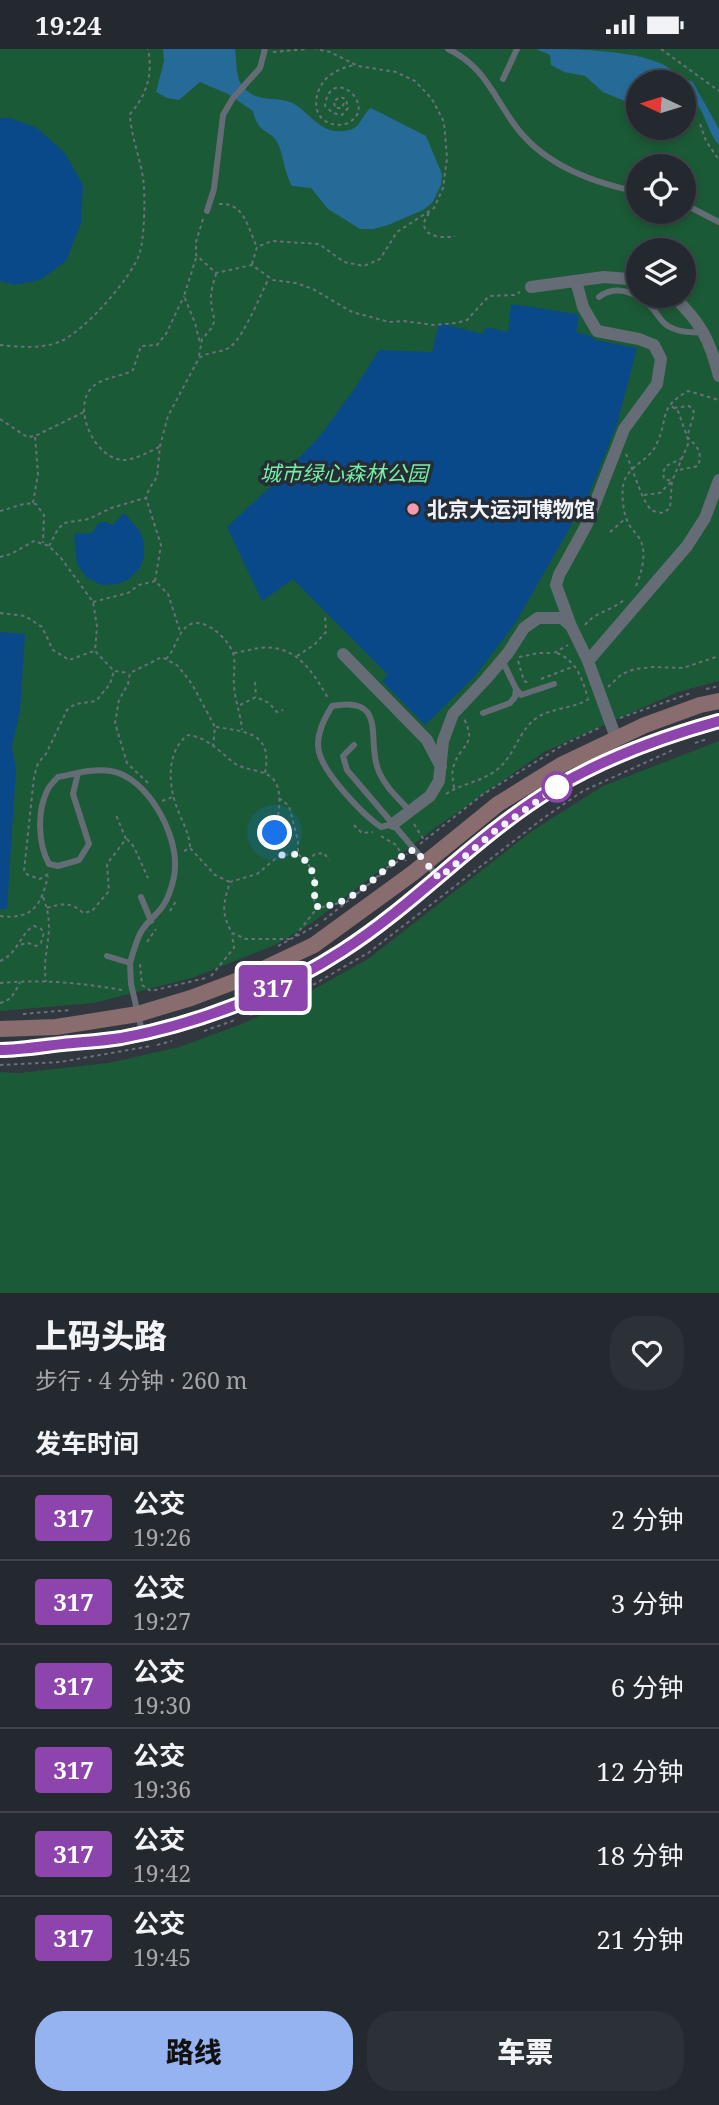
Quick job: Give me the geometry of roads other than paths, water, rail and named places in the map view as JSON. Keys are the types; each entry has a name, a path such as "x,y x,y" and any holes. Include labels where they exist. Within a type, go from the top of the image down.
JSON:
{"main road":[{"path":"0,1029 56,1027 138,1014 244,978 314,944 425,863 498,804 613,730 719,701"},
{"path":"0,1050 119,1038 142,1033 197,1019 275,988 341,952 391,917 495,831 552,790 603,763 674,733 719,720"}],"street":[{"path":"531,287 604,277 626,279"},
{"path":"576,281 583,307 597,331 639,339 654,345 661,359 657,384 624,429 587,524 556,585 588,661 594,697 613,730"},
{"path":"686,308 697,319 713,352 719,376"},
{"path":"588,661 687,546 705,518 719,480"},
{"path":"393,824 413,815 430,796 439,781 443,741 456,710 502,660 524,628 538,618 562,618 574,632"},
{"path":"343,654 427,740 441,768"}],"lane":[{"path":"448,49 470,62 492,88 515,125 555,162 583,175 626,188"},
{"path":"505,76 517,49"},
{"path":"207,211 214,189 223,115 233,97 260,68 265,50"},
{"path":"696,208 719,222"},
{"path":"599,297 619,291 635,294 652,308 666,326 687,333 703,332"},
{"path":"502,660 521,695 554,684"},
{"path":"483,713 510,703 515,697 516,689"},
{"path":"393,824 381,827 366,817 325,766 318,750 320,730 332,706 343,704 367,711 374,722 375,756 379,772 413,815"},
{"path":"354,745 343,756 348,770 439,878"},
{"path":"78,773 73,794 89,844 79,860 58,866 51,865 45,857 41,841 41,817 47,790 58,777 78,773 109,771 125,775 142,789 157,807 172,841 175,867 169,896 160,913 141,931 130,963 131,984 142,1033"},
{"path":"141,897 151,922"},
{"path":"107,956 130,963"}],"water":[{"path":"163,49 235,49 238,77 246,90 261,98 295,104 329,130 353,129 371,108 426,136 442,174 441,185 433,202 423,210 388,225 360,229 328,209 311,188 292,186 274,138 261,128 253,111 228,94 200,82 179,100 156,92 164,61"},
{"path":"536,49 633,55 652,60 671,70 626,70 626,102 603,92 585,76 564,72 551,65 550,55"},
{"path":"696,87 719,129 719,145 715,139 696,104"}],"place":[{"name":"北京大运河博物馆","path":"413,509"}],"park label":[{"name":"城市绿心森林公园","path":"344,473"}]}
